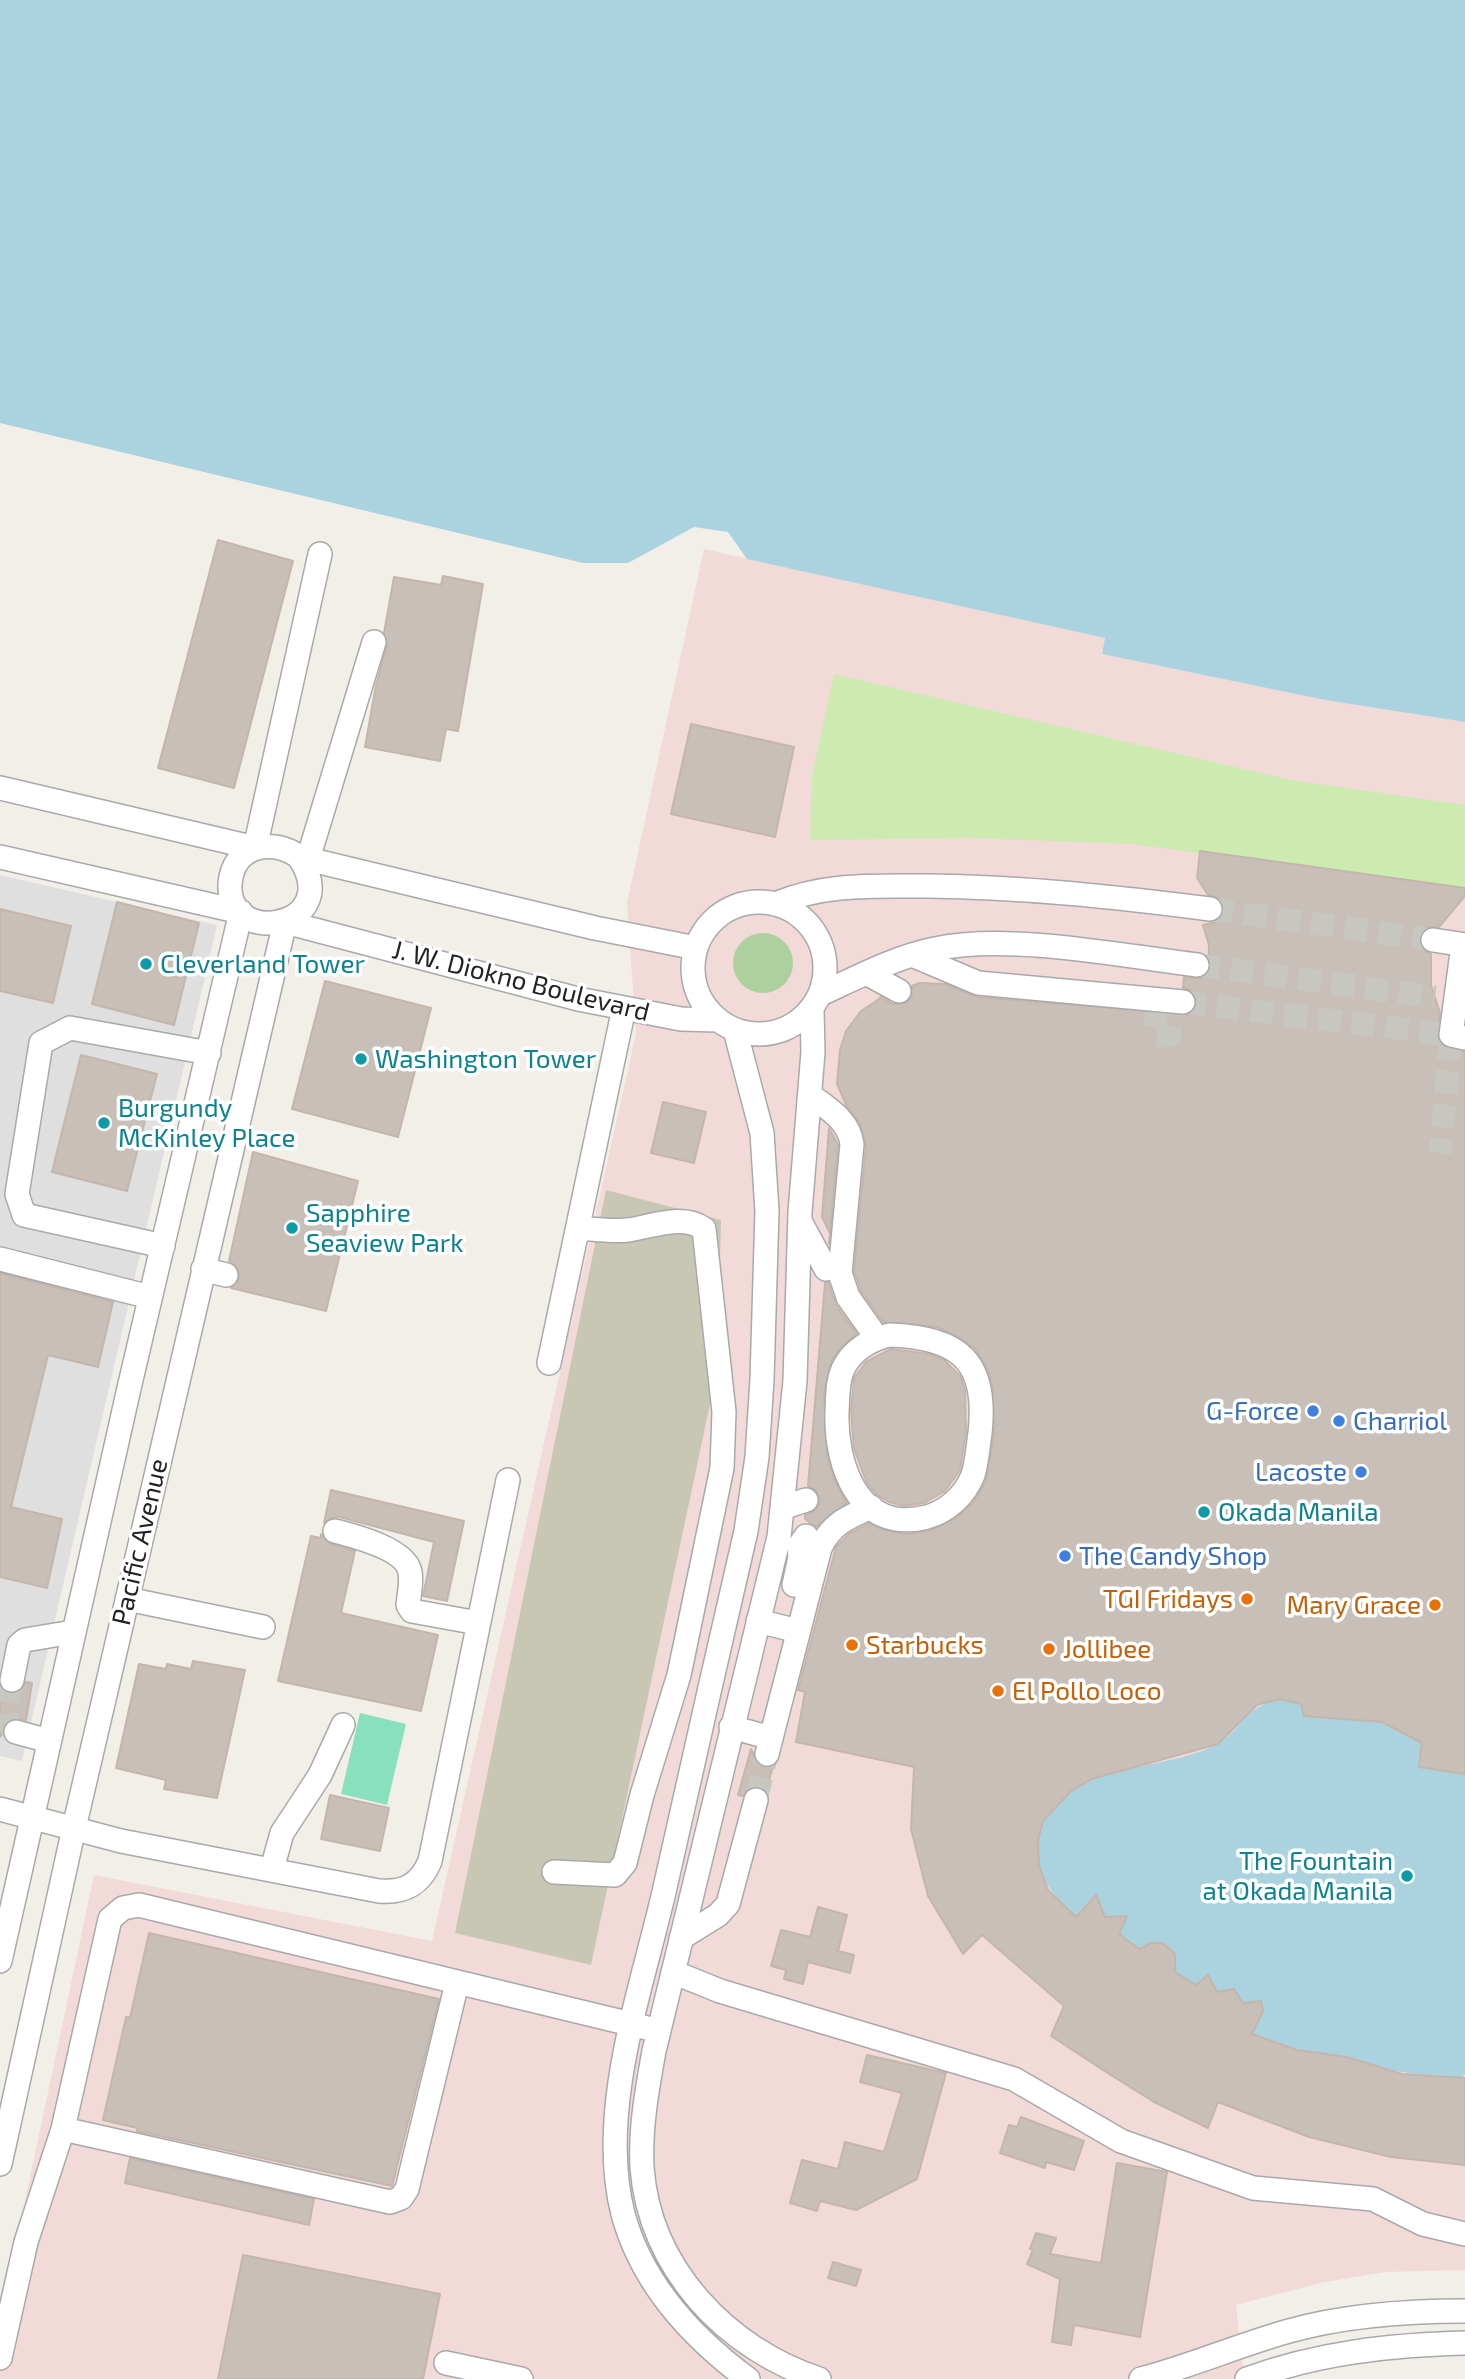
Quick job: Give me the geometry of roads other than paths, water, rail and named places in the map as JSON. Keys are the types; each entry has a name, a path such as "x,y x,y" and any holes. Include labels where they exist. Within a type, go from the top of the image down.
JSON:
{"street":[{"path":"320,554 255,848 244,854 231,876 234,902 241,912 257,923 285,922 296,915 309,893 310,880 304,858 374,642"},
{"path":"0,788 255,848 279,846 304,858 596,928 696,948"},
{"path":"0,857 241,912"},
{"path":"775,904 826,888 918,886 1062,891 1210,909"},
{"path":"819,2379 769,2358 735,2336 693,2294 670,2259 652,2217 642,2169 643,2110 659,2032 779,1537 795,1381 799,1221 816,1002 825,957 816,933 798,915 775,904 754,902 729,909 709,925 696,948 693,963 696,987 706,1009 726,1025 768,1035 785,1030 816,1002 866,973 912,955 947,946 1020,945 1197,965"},
{"name":"Pacific Avenue","path":"0,1961 150,1297 241,912"},
{"name":"Pacific Avenue","path":"0,2164 74,1828 285,922"},
{"name":"J. W. Diokno Boulevard","path":"285,922 578,999 726,1025"},
{"path":"1433,940 1464,945 1452,1000 1451,1035 1465,1038"},
{"path":"912,955 978,983 1169,1003"},
{"path":"866,973 899,991"},
{"path":"550,1363 624,1008"},
{"path":"726,1025 757,1109 765,1159 768,1257 757,1457 746,1531 618,2090 614,2131 616,2169 624,2214 642,2262 663,2297 713,2353 748,2379"},
{"path":"163,1246 24,1216 17,1194 41,1043 70,1028 209,1053"},
{"path":"810,1095 842,1121 850,1133 840,1273 848,1297 877,1338"},
{"path":"799,1221 826,1269"},
{"path":"554,1872 615,1875 625,1863 642,1795 680,1675 722,1468 724,1412 704,1229 683,1222 657,1223 627,1230 578,1228"},
{"path":"0,1259 150,1297"},
{"path":"203,1269 226,1275"},
{"path":"911,1336 949,1346 973,1370 979,1383 982,1411 972,1476 956,1501 933,1515 908,1519 871,1507 845,1476 837,1430 838,1383 844,1368 859,1349 877,1338 911,1336"},
{"path":"0,1809 121,1840 379,1891 394,1892 417,1882 430,1861 508,1480"},
{"path":"782,1508 806,1500"},
{"path":"771,1736 820,1548 826,1534 839,1521 871,1507"},
{"path":"335,1531 376,1543 402,1559 411,1574 408,1605 412,1611 478,1623"},
{"path":"771,1736 770,1703 800,1557 799,1546 806,1536"},
{"path":"127,1599 264,1627"},
{"path":"758,1620 786,1628"},
{"path":"12,1680 19,1645 24,1640 74,1632"},
{"path":"272,1869 282,1833 320,1775 342,1725"},
{"path":"731,1727 771,1736"},
{"path":"16,1732 49,1741"},
{"path":"681,1938 718,1915 728,1904 755,1800"},
{"path":"0,2358 26,2242 62,2129 110,1919 123,1908 139,1905 659,2032"},
{"path":"673,1972 720,1991 1014,2079 1121,2141 1253,2188 1373,2199 1423,2224 1465,2234"},
{"path":"62,2129 390,2202 401,2198 407,2189 457,1983"},
{"path":"1141,2379 1254,2341 1328,2322 1400,2313 1465,2311"},
{"path":"1247,2379 1325,2356 1403,2346 1465,2343"},
{"path":"446,2363 521,2379"}],"water":[{"path":"0,0 1465,0 1465,722 1325,700 1102,654 1105,638 747,559 728,532 694,527 628,563 583,563 0,423"},
{"path":"1280,1699 1301,1704 1305,1716 1382,1722 1422,1743 1420,1767 1465,1774 1465,2074 1462,2078 1356,2064 1252,2034 1263,2011 1247,2008 1235,1991 1221,2000 1210,1979 1203,1979 1197,1987 1173,1971 1175,1954 1163,1943 1151,1943 1141,1951 1117,1933 1120,1917 1114,1916 1107,1924 1097,1915 1102,1907 1098,1900 1091,1901 1076,1917 1051,1890 1040,1871 1037,1848 1039,1835 1050,1811 1068,1793 1090,1781 1195,1753 1217,1744 1257,1708"}],"tunnel":[{"path":"1210,909 1433,940"},
{"path":"1197,965 1435,997"},
{"path":"1183,1002 1451,1035 1440,1153"},
{"path":"1157,1004 1154,1035 1170,1036 1174,1005"},
{"path":"12,1680 7,1716 11,1728 16,1732"},
{"path":"756,1800 767,1754"}],"place":[{"name":"Cleverland Tower","path":"146,964"},
{"name":"Washington Tower","path":"361,1059"},
{"name":"Burgundy McKinley Place","path":"104,1123"},
{"name":"Sapphire Seaview Park","path":"292,1228"},
{"name":"G-Force","path":"1313,1411"},
{"name":"Charriol","path":"1339,1421"},
{"name":"Lacoste","path":"1361,1472"},
{"name":"Okada Manila","path":"1204,1512"},
{"name":"The Candy Shop","path":"1065,1556"},
{"name":"TGI Fridays","path":"1247,1599"},
{"name":"Mary Grace","path":"1435,1605"},
{"name":"Starbucks","path":"852,1645"},
{"name":"Jollibee","path":"1049,1649"},
{"name":"El Pollo Loco","path":"998,1691"},
{"name":"The Fountain at Okada Manila","path":"1407,1876"}]}
